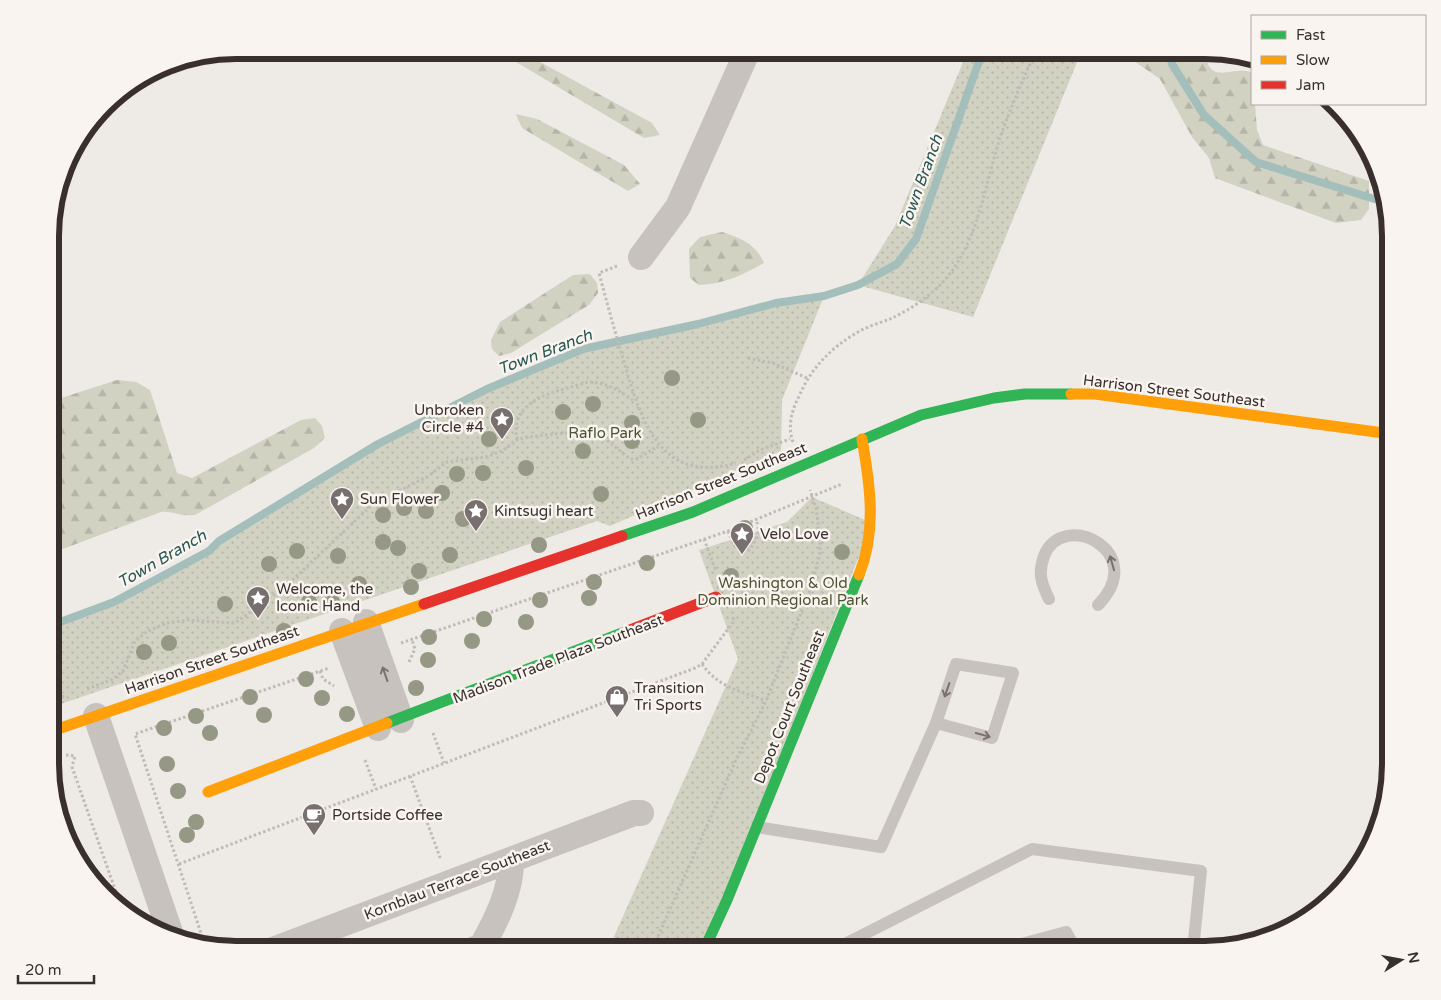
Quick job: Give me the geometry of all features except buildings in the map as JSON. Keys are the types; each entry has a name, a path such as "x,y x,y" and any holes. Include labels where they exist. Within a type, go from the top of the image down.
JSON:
{"street":[{"path":"641,257 678,207 744,59"},
{"name":"Harrison Street Southeast","path":"59,729 366,622 693,512 921,415 959,404 1025,394 1106,394 1382,433"},
{"name":"Depot Court Southeast","path":"708,941 757,827 861,570 872,523 868,472 862,440"},
{"name":"Madison Trade Plaza Southeast","path":"208,792 716,598"},
{"path":"366,622 377,652 389,724"},
{"path":"342,631 352,660 389,724"},
{"path":"96,716 169,928"},
{"name":"Kornblau Terrace Southeast","path":"298,941 634,813 642,813"},
{"path":"485,941 512,875 511,860"}],"lane":[{"path":"1050,599 1041,584 1040,567 1046,552 1058,540 1074,535 1091,537 1104,546 1113,561 1115,577 1109,593 1098,605"},
{"path":"757,827 881,847 936,723 956,664 1013,673 992,738 936,723"},
{"path":"852,941 1032,849 1201,871 1194,941"},
{"path":"1033,941 1066,932 1071,941"}],"path":[{"path":"656,941 736,760 766,701 800,618 818,565 820,525 792,439 791,418 807,378 814,368 833,350 859,331 893,318 926,297 948,277 965,249 975,224 1001,135 1032,59"},
{"path":"641,257 599,274 635,403 648,432 658,446 680,460 703,468 723,467 740,462 760,450 792,439"},
{"path":"748,358 773,363 807,378"},
{"path":"517,440 518,422 524,409 532,400 578,385 596,382 618,390 635,403"},
{"path":"86,689 112,679 123,670 135,641 148,631 167,623 187,620 235,623 285,587 374,503 427,477 448,462 486,457 502,451 517,440 583,431 598,433 630,459 637,460 658,446"},
{"path":"377,652 756,520 868,472"},
{"path":"728,530 735,547 749,550 756,542 760,528 756,520"},
{"path":"704,539 717,573"},
{"path":"179,864 702,664 734,621 732,614"},
{"path":"203,938 135,734 352,660"},
{"path":"702,664 712,678 720,683 766,701"},
{"path":"59,698 68,696"},
{"path":"59,758 75,756 72,767 117,896"},
{"path":"410,776 450,883"}],"green space":[{"path":"511,59 535,59 652,123 660,135 644,138"},
{"path":"964,59 1078,59 973,317 858,285 895,226"},
{"path":"1131,59 1207,59 1211,68 1216,72 1251,72 1251,105 1255,105 1257,130 1263,145 1369,181 1369,209 1361,220 1336,223 1215,178 1209,158 1192,137 1160,79"},
{"path":"516,114 537,119 624,165 640,184 628,191 522,128"},
{"path":"722,232 752,246 761,256 764,263 733,278 717,283 699,285 690,278 689,249 700,237"},
{"path":"590,274 597,283 598,293 589,305 511,353 499,356 492,349 491,340 500,322 573,275"},
{"name":"Raflo Park","path":"824,296 782,400 781,451 610,526 597,521 59,705 59,622 114,602 209,551 219,541 378,444 487,389 583,349 698,324 762,307"},
{"path":"117,380 136,382 150,390 177,473 192,478 301,420 315,418 322,426 325,438 314,448 195,515 161,512 59,550 59,399"},
{"name":"Washington & Old Dominion Regional Park","path":"812,497 872,523 708,941 612,941 738,659 699,550 787,522"}],"waterway":[{"name":"Town Branch","path":"59,622 114,602 209,551 219,541 378,444 487,389 583,349 698,324 776,303 824,296 858,285 897,264 916,239 980,59"},
{"path":"1171,59 1172,64 1204,115 1256,162 1379,200"}],"traffic: fast":[{"path":"622,536 693,512 921,415 994,398 1025,394 1071,394"},
{"path":"708,941 727,900 859,575"},
{"path":"387,723 625,632"}],"traffic: slow":[{"path":"1071,394 1095,394 1382,433"},
{"path":"859,575 865,558 870,524 869,490 862,439"},
{"path":"59,729 424,604"},
{"path":"208,792 387,723"}],"traffic: jam":[{"path":"424,604 622,536"},
{"path":"625,632 716,597"}],"place":[{"name":"Unbroken Circle #4","path":"502,440"},
{"name":"Sun Flower","path":"342,520"},
{"name":"Kintsugi heart","path":"476,532"},
{"name":"Velo Love","path":"742,555"},
{"name":"Welcome, the Iconic Hand","path":"258,619"},
{"name":"Transition Tri Sports","path":"617,718"},
{"name":"Portside Coffee","path":"314,836"}]}
